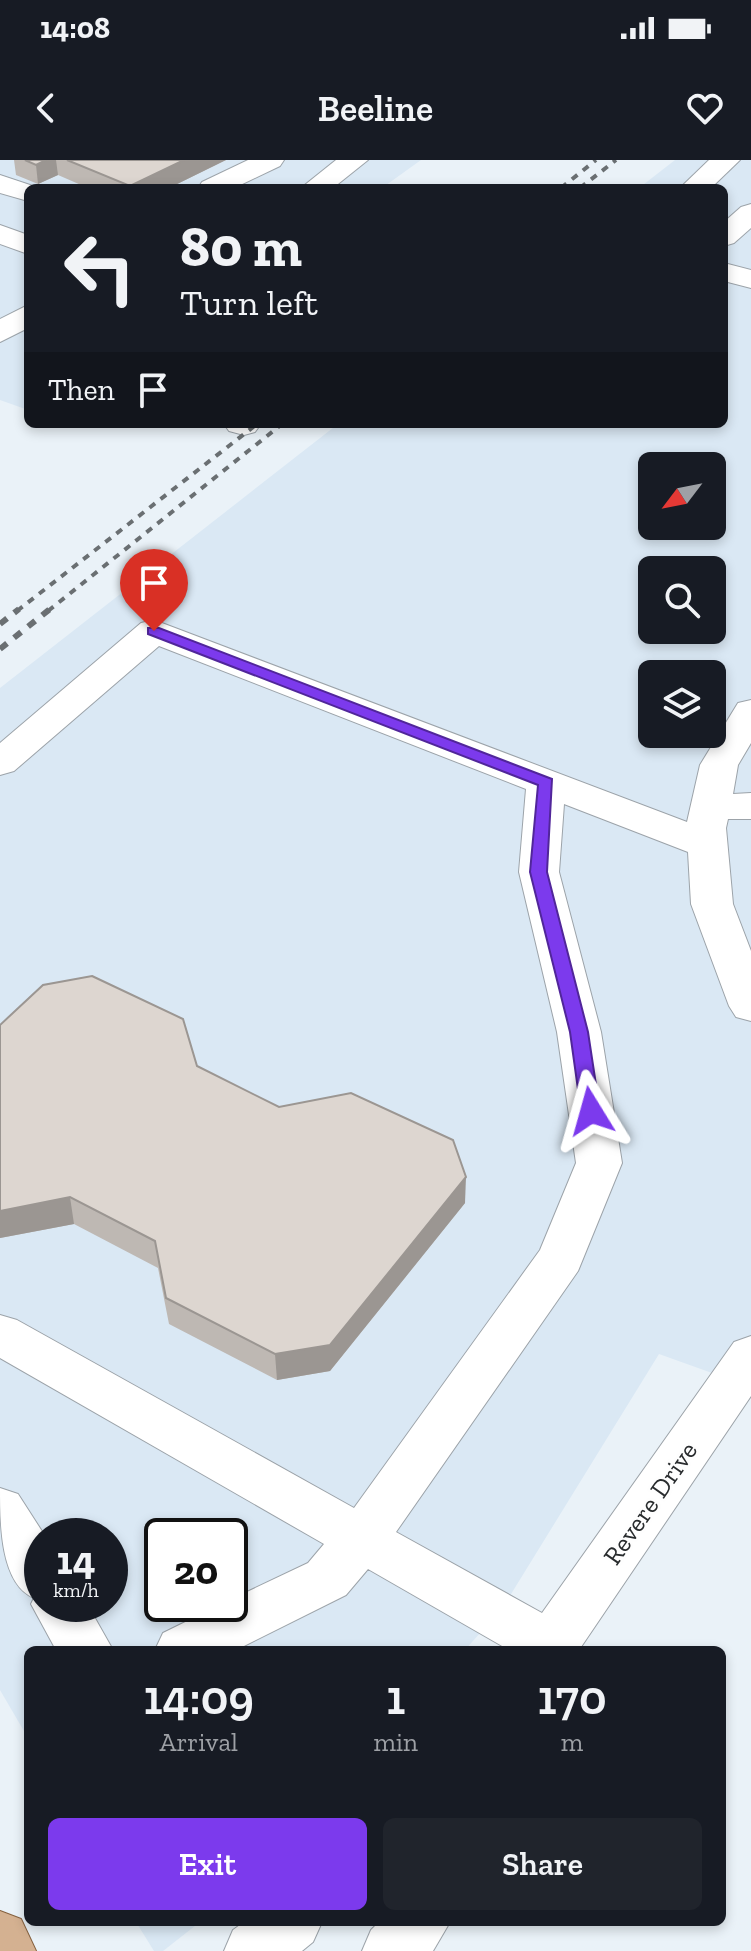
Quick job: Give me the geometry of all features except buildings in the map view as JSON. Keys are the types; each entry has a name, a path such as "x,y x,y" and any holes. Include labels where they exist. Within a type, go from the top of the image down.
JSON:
{"main road":[{"path":"0,1940 6,1951"}],"street":[{"path":"220,184 270,160"},
{"path":"321,184 354,160"},
{"path":"699,184 726,160"},
{"path":"0,183 24,192"},
{"path":"728,235 751,213"},
{"path":"0,234 24,243"},
{"path":"728,241 751,250"},
{"path":"728,273 751,279"},
{"path":"0,333 24,317"},
{"path":"0,763 154,631 546,782 709,826 751,806"},
{"path":"751,711 719,765 709,826 712,904 751,1006"},
{"path":"190,1646 327,1579 362,1538 561,1258 599,1163 579,1032 539,872 546,782"},
{"path":"0,1334 547,1646"},
{"name":"Revere Drive","path":"551,1646 751,1356"},
{"path":"0,1510 24,1549"},
{"path":"69,1622 84,1646"},
{"path":"254,1951 287,1926"},
{"path":"392,1951 416,1926"}],"shaded area":[{"path":"0,160 421,160 388,184 24,184 24,409 0,400"},
{"path":"675,160 751,160 751,1387 659,1354 503,1607 469,1646 24,1646 24,1731 0,1690 0,688 333,428 728,428 728,184 644,184"},
{"path":"138,1926 195,1926 163,1951 154,1951"}],"railway":[{"path":"566,184 596,160"},
{"path":"585,184 616,160"},
{"path":"17,611 252,428"},
{"path":"48,611 277,428"},
{"path":"0,624 19,609"},
{"path":"0,649 50,609"}],"route":[{"path":"154,631 546,782 539,872 579,1032 591,1111"}]}
